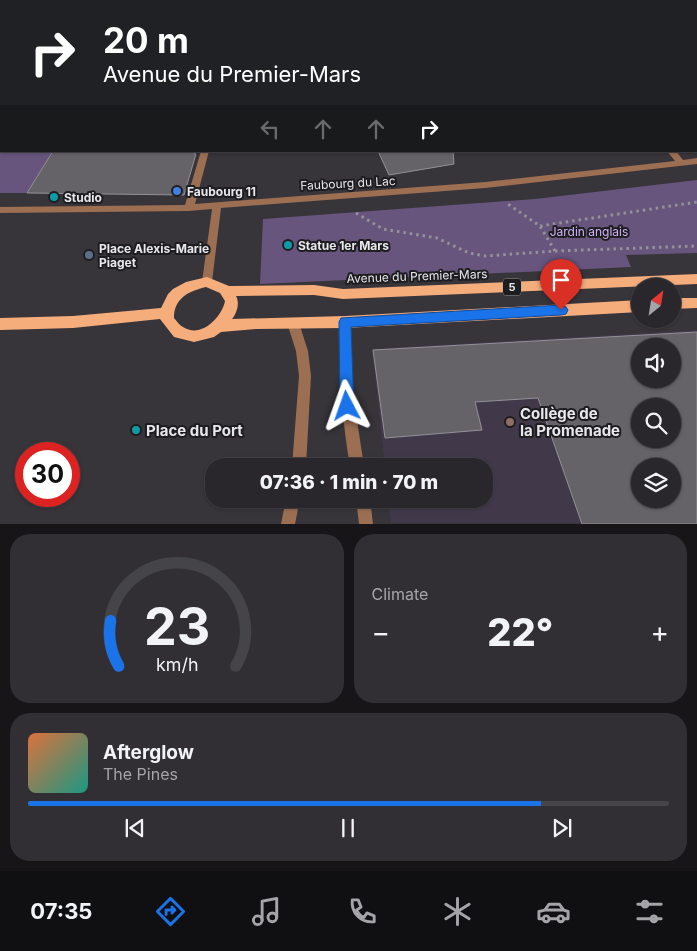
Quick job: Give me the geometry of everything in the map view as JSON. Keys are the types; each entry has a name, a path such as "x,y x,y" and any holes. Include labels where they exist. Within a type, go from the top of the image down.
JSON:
{"main road":[{"name":"Avenue du Premier-Mars","path":"228,292 314,290 343,294 697,279"},
{"path":"220,326 230,312 231,298 228,292 215,284 207,282 188,286 172,298 166,313 167,320 171,327 184,335 202,335 220,326 256,323 345,322"},
{"path":"681,304 697,303"},
{"name":"5","path":"345,322 631,306"},
{"path":"0,324 72,322 166,313"}],"street":[{"path":"189,208 205,152"},
{"path":"672,152 680,162"},
{"name":"Faubourg du Lac","path":"0,210 189,208 485,185 697,161"},
{"path":"207,282 217,205"},
{"path":"345,322 345,375 348,421 355,458"},
{"path":"294,323 302,351 305,376 300,458"},
{"path":"288,524 291,508"},
{"path":"364,508 366,524"}],"path":[{"path":"505,202 540,226 555,251"},
{"path":"540,226 697,202"},
{"path":"355,212 383,229 437,238 469,253 485,256 555,251 697,246"}],"shaded area":[{"name":"Collège de la Promenade","path":"697,330 697,523 391,523 389,508 493,508 493,458 384,458 372,349"}],"green space":[{"path":"0,152 52,152 27,193 0,193"},
{"name":"Jardin anglais","path":"697,180 697,253 626,255 631,267 260,284 263,219 535,199"}],"building":[{"path":"52,152 195,152 194,154 196,154 184,195 27,193"},
{"path":"378,152 453,152 454,164 389,175"},
{"name":"Collège de la Promenade","path":"697,332 697,524 582,524 538,398 475,402 482,430 385,438 373,350"}],"place":[{"name":"Faubourg 11","path":"177,191"},
{"name":"Studio","path":"54,197"},
{"name":"Statue 1er Mars","path":"288,245"},
{"name":"Place Alexis-Marie Piaget","path":"89,255"},
{"name":"Collège de la Promenade","path":"510,422"},
{"name":"Place du Port","path":"136,430"}],"route":[{"path":"347,406 345,322 561,310"}]}
